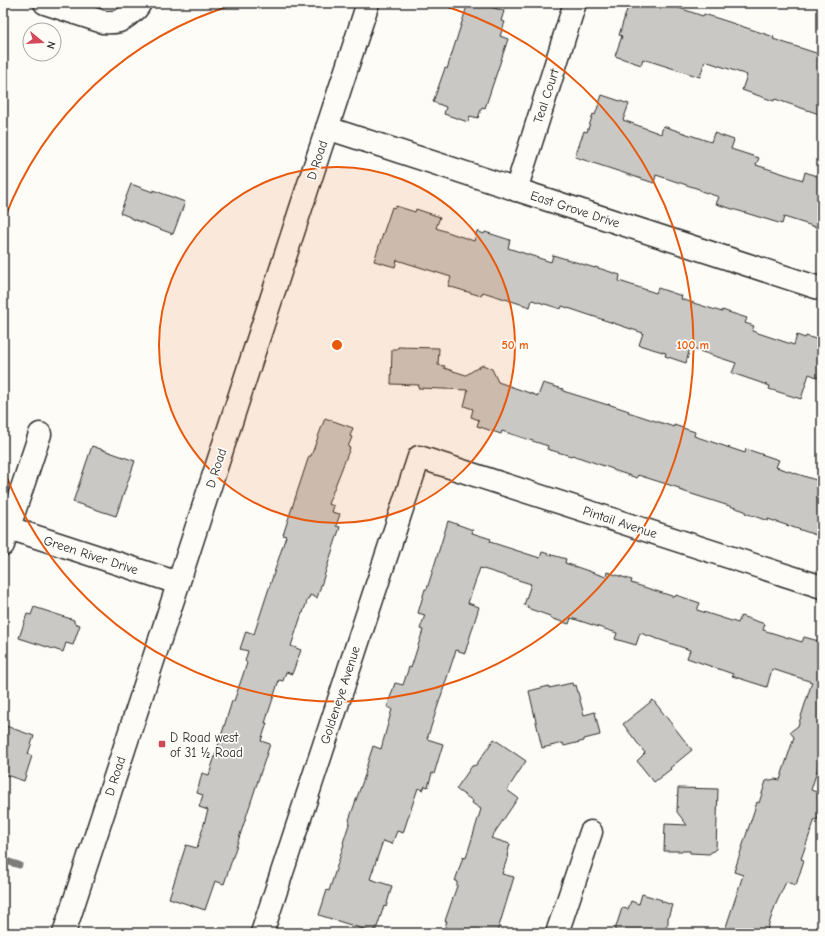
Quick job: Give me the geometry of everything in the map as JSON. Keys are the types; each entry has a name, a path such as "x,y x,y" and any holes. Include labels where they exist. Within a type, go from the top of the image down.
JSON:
{"street":[{"path":"45,3 103,22 117,22 123,20 138,8 140,3"},
{"name":"D Road","path":"65,933 368,3"},
{"name":"Teal Court","path":"516,190 575,3"},
{"name":"East Grove Drive","path":"327,128 822,289"},
{"path":"5,533 40,434"},
{"name":"Pintail Avenue","path":"419,457 822,588"},
{"name":"Goldeneye Avenue","path":"262,933 419,457"},
{"name":"Green River Drive","path":"5,533 178,583"},
{"path":"557,933 591,832"}],"building":[{"path":"468,3 478,3 504,11 501,21 505,22 500,36 508,39 485,108 482,107 478,118 470,116 468,122 444,114 446,107 433,102 445,68 447,69"},
{"path":"629,3 664,3 703,16 704,14 729,22 774,37 773,39 822,55 822,115 775,99 774,101 742,90 747,75 705,61 700,77 643,59 641,65 615,56 622,36 619,35"},
{"path":"602,95 629,104 623,120 661,134 663,126 711,142 714,133 734,140 731,149 759,158 756,165 803,180 805,172 822,178 822,229 784,217 782,224 716,204 719,197 656,175 654,183 575,157 584,131 587,132 593,114 595,115"},
{"path":"131,184 153,192 153,190 185,202 173,234 120,213"},
{"path":"396,206 415,212 416,209 440,217 436,228 474,241 477,231 484,234 485,232 510,240 508,248 551,262 553,255 595,267 620,275 619,281 656,293 658,288 682,296 681,299 747,318 745,323 754,326 752,331 794,345 797,335 822,341 822,379 809,374 801,399 769,389 770,386 732,373 736,363 690,348 686,363 665,356 666,353 639,345 643,333 562,306 561,309 532,300 530,307 483,292 481,296 448,286 451,277 397,260 395,267 374,261 392,207 395,208"},
{"path":"398,347 439,348 438,365 445,366 444,368 466,375 483,365 492,369 498,382 538,396 543,383 563,389 563,391 608,404 674,427 674,425 695,432 694,436 745,453 746,449 779,460 776,467 822,482 822,533 817,532 816,535 768,519 768,521 745,513 745,511 679,490 679,488 638,475 637,478 572,455 571,456 547,449 548,446 502,431 501,434 477,426 479,420 471,417 473,409 464,406 468,390 418,388 419,385 391,384 392,349 397,349"},
{"path":"325,418 353,428 350,436 352,437 348,447 350,448 328,504 334,506 332,512 340,514 336,526 340,527 317,598 310,595 308,598 291,646 301,650 292,674 286,672 283,681 279,680 265,723 267,723 261,741 270,744 224,884 215,881 205,910 169,898 186,845 197,848 208,810 199,807 203,795 197,793 202,773 209,775 232,701 234,701 247,663 245,661 248,651 240,649 246,631 254,634 286,536 283,535 309,456 311,456"},
{"path":"92,446 135,461 116,516 73,502"},
{"path":"448,521 473,530 472,533 491,539 490,542 540,558 542,552 566,559 565,563 606,577 607,572 632,580 631,583 700,603 697,610 738,623 741,616 765,624 763,630 802,642 804,637 822,642 822,755 811,790 822,794 822,805 817,820 815,819 801,859 804,860 796,885 786,882 775,906 766,933 724,933 743,875 734,872 757,802 759,803 766,781 775,779 780,780 794,737 790,732 798,726 812,682 772,669 767,687 732,676 733,674 687,658 690,650 640,633 636,645 615,639 617,633 571,618 569,624 550,618 550,616 527,608 528,606 524,605 531,584 480,568 468,603 479,607 465,653 456,650 427,739 443,744 434,774 432,773 428,787 425,786 423,790 418,788 403,833 397,831 392,844 383,841 370,879 392,886 386,907 384,906 376,930 374,929 373,932 319,915 327,890 329,891 344,844 349,820 366,772 365,771 373,746 381,749 392,709 387,707 395,683 403,685 409,667 411,668 423,630 420,629 425,615 418,613"},
{"path":"34,607 74,620 74,623 80,625 73,645 66,643 63,652 19,638 27,614 31,615"},
{"path":"572,683 573,686 576,685 584,715 595,712 600,735 564,746 563,743 542,748 529,691 549,686 549,688"},
{"path":"653,700 692,750 654,782 637,761 645,753 623,724"},
{"path":"3,725 34,736 28,754 32,756 24,781 3,774"},
{"path":"494,739 526,761 507,790 518,798 491,838 510,844 502,874 514,877 497,933 443,933 447,921 445,921 457,886 457,882 455,881 463,857 466,858 481,809 472,803 473,801 456,789 472,766 476,765"},
{"path":"678,788 718,789 716,849 709,854 690,853 690,851 664,851 665,824 687,825 677,812"},
{"path":"642,894 662,900 661,901 672,905 667,926 661,933 614,933 622,908 628,909 631,901 639,904"}],"waterway":[{"path":"3,860 19,865"}],"place":[{"name":"D Road west of 31 ½ Road","path":"162,744"}]}
